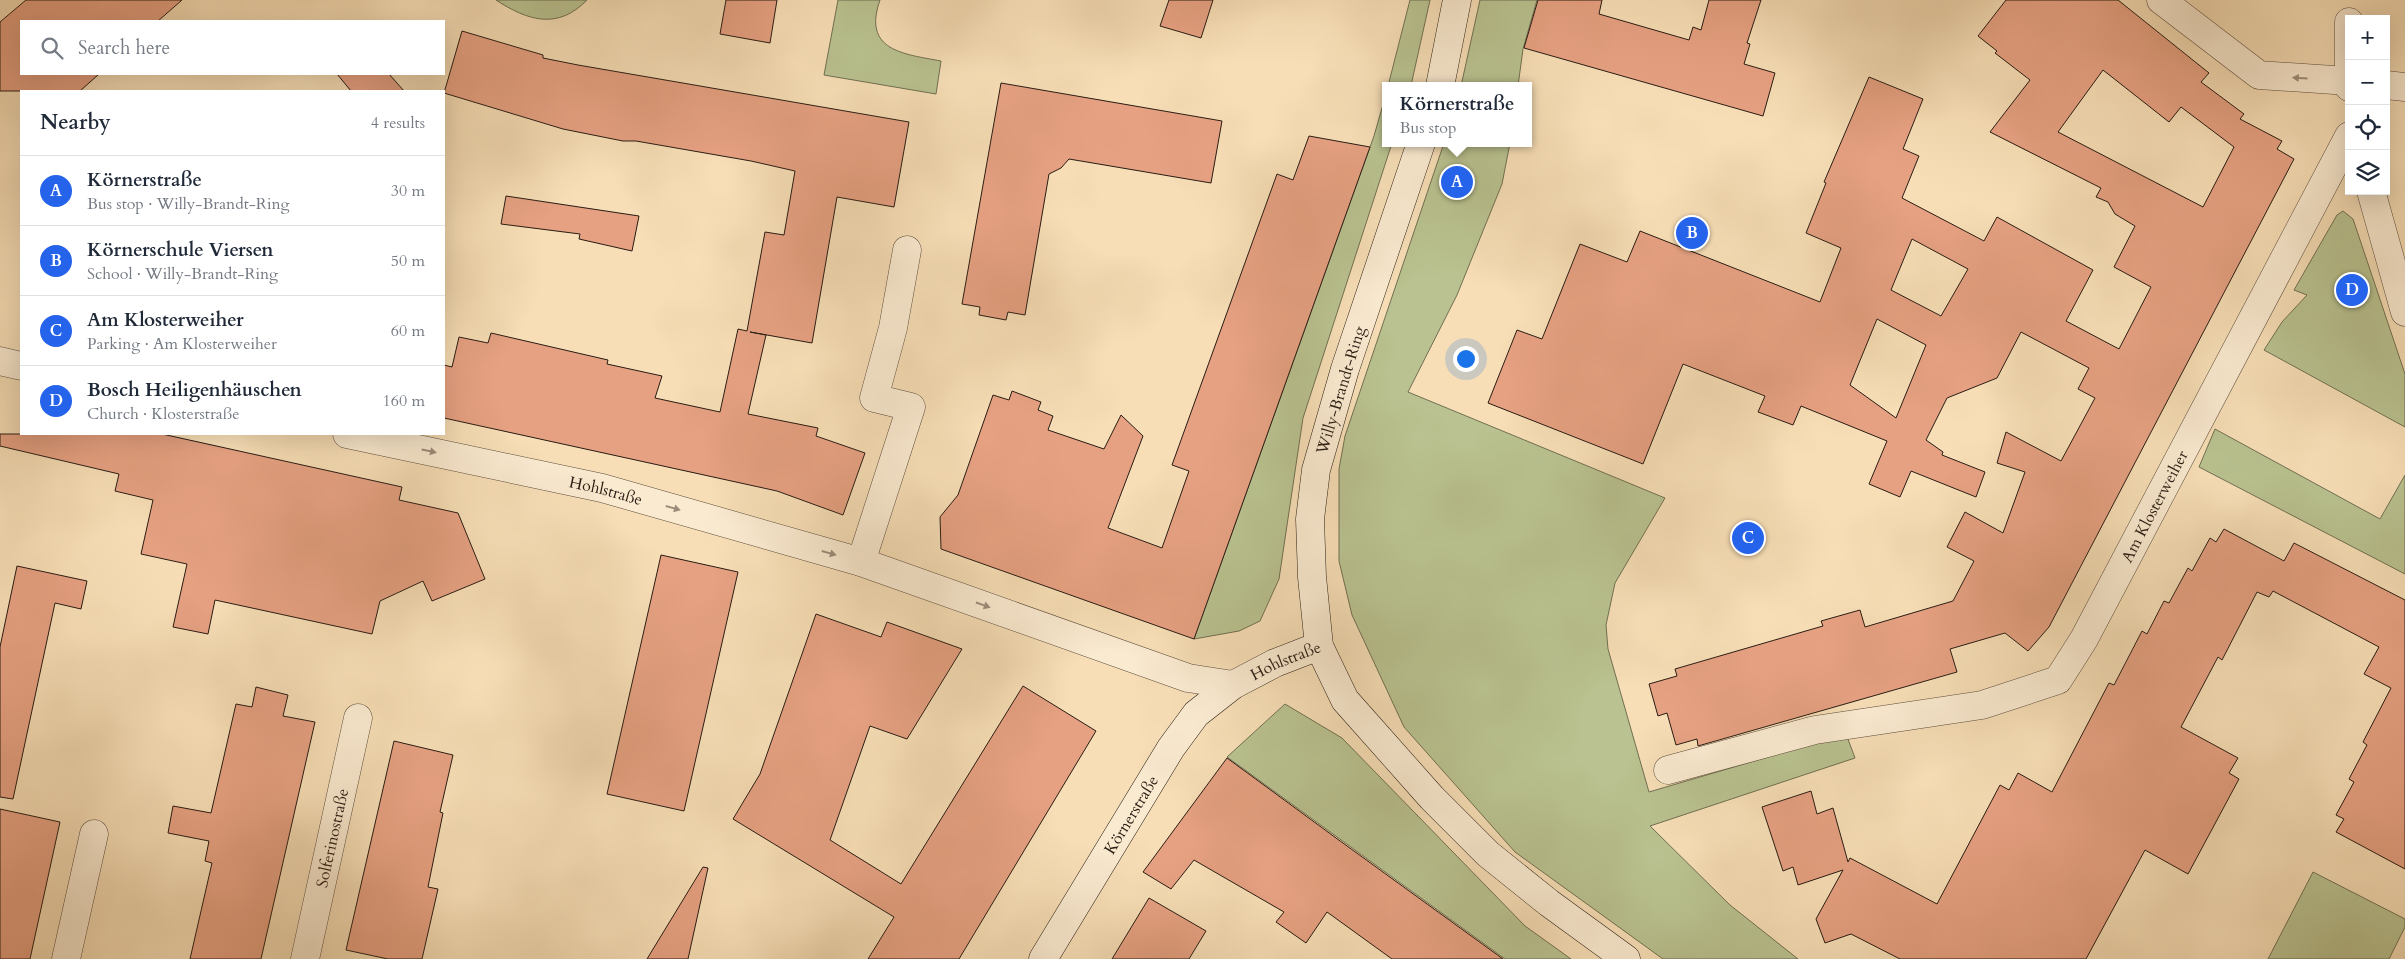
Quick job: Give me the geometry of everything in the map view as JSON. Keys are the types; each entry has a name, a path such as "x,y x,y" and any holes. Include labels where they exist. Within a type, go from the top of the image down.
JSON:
{"street":[{"path":"1441,82 1457,0"},
{"path":"2161,0 2259,75 2345,81"},
{"path":"2349,0 2349,15"},
{"path":"2390,85 2405,87"},
{"name":"Am Klosterweiher","path":"1668,770 1815,730 1982,704 2058,680 2084,639 2345,144"},
{"name":"Willy-Brandt-Ring","path":"1319,646 1312,577 1310,520 1316,470 1345,369 1420,147"},
{"path":"2372,195 2405,312"},
{"path":"861,562 911,407 874,398 893,328 907,250"},
{"path":"0,361 20,366"},
{"name":"Hohlstraße","path":"352,435 602,488 861,562 1188,678 1233,684 1275,663 1319,646 1345,700 1432,798 1488,854 1549,903 1626,959"},
{"name":"Körnerstraße","path":"1043,959 1171,748 1196,714 1233,684"},
{"name":"Solferinostraße","path":"305,959 358,718"},
{"path":"66,959 94,834"}],"green space":[{"path":"496,0 587,0 565,16 543,19 520,13"},
{"path":"838,0 880,0 876,17 877,30 882,40 890,47 901,52 941,61 936,94 824,75"},
{"path":"1410,0 1430,0 1412,82 1389,82"},
{"path":"1480,0 1537,0 1523,49 1519,82 1462,82"},
{"path":"1382,108 1382,147 1391,147 1303,418 1279,579 1260,621 1239,631 1194,639 1374,136"},
{"path":"1443,147 1509,147 1502,184 1457,295 1408,392 1665,498 1615,583 1606,625 1608,649 1649,792 1846,734 1855,758 1650,826 1730,905 1798,959 1663,959 1515,852 1404,727 1352,615 1339,561 1339,469 1345,436"},
{"path":"2343,211 2353,219 2405,374 2405,427 2264,350 2282,322 2307,295 2294,290 2337,215"},
{"path":"2215,429 2380,519 2405,475 2405,574 2199,467"},
{"path":"1285,704 1342,738 1525,926 1571,959 1505,959 1227,757"},
{"path":"2313,872 2405,919 2405,927 2389,959 2268,959"}],"building":[{"path":"26,0 182,0 159,20 20,20 20,75 98,75 81,90 0,91 0,22"},
{"path":"726,0 777,0 770,43 720,34"},
{"path":"1169,0 1213,0 1201,38 1160,26"},
{"path":"1538,0 1602,0 1599,14 1689,40 1693,27 1701,30 1709,0 1761,0 1747,43 1750,44 1744,64 1775,73 1763,116 1524,48"},
{"path":"2006,0 2118,0 2209,73 2201,82 2244,114 2240,119 2282,141 2277,149 2294,159 2049,627 2028,651 2005,633 1950,649 1957,672 1698,746 1697,739 1676,745 1667,713 1658,716 1649,684 1677,676 1675,669 1823,626 1821,621 1860,610 1865,627 1953,601 1974,561 1947,547 1965,512 2003,533 2025,472 1997,463 2006,432 2061,461 2095,398 2078,389 2089,368 2021,332 1997,378 1947,398 1926,440 1943,452 1942,455 1985,472 1976,497 1911,471 1900,497 1869,484 1887,441 1801,406 1793,425 1758,412 1765,396 1683,364 1643,464 1488,403 1517,330 1542,339 1580,244 1627,262 1640,231 1820,302 1841,248 1806,233 1826,183 1824,182 1869,77 1923,99 1903,149 1919,156 1902,198 1984,241 1997,217 2093,270 2066,321 2119,349 2151,287 2114,267 2135,226 2115,214 2108,202 2096,197 2101,188 1990,132 2030,80 1995,53 1997,51 1978,36","holes":["2103,70 2169,122 2181,107 2234,147 2203,207 2058,132","1912,239 1968,269 1941,316 1891,290","1877,319 1926,345 1896,418 1850,385"]},
{"path":"462,31 543,55 543,58 909,122 894,207 837,197 812,343 750,332 766,335 748,414 818,428 816,436 865,453 843,515 777,491 445,418 445,365 452,367 459,337 488,343 491,333 608,360 607,364 662,376 655,398 720,412 738,329 747,331 765,232 784,235 795,171 751,161 636,141 623,141 563,129 445,93"},
{"path":"338,75 390,75 403,90 350,90"},
{"path":"1001,83 1222,121 1211,183 1069,159 1061,168 1049,174 1025,315 1008,312 1006,320 979,315 980,307 962,304"},
{"path":"1309,136 1370,147 1194,639 941,549 940,517 958,495 993,395 1009,400 1012,391 1041,402 1038,410 1053,416 1048,430 1104,449 1121,415 1143,436 1108,528 1162,548 1189,471 1172,465 1277,174 1293,180"},
{"path":"506,196 639,216 632,251 579,239 580,234 501,224"},
{"path":"0,434 167,435 402,487 399,500 458,513 485,579 432,601 423,581 380,601 372,634 215,600 208,634 173,627 187,564 141,554 153,500 115,491 119,474 0,446"},
{"path":"2224,529 2284,561 2294,543 2405,600 2405,869 2336,832 2344,819 2336,815 2354,782 2349,779 2367,745 2363,742 2391,688 2364,674 2379,647 2273,591 2269,597 2257,592 2222,660 2218,657 2181,727 2238,758 2229,773 2239,779 2188,874 2145,850 2086,959 1900,959 1851,934 1825,943 1816,919 1843,870 1798,885 1793,867 1783,871 1762,807 1811,791 1817,814 1833,808 1848,862 1850,858 1937,904 2000,785 2009,790 2018,773 2052,792 2109,683 2114,685 2142,631 2147,634 2164,601 2169,603 2188,568 2192,571 2210,538 2216,542"},
{"path":"661,555 738,572 684,811 607,794"},
{"path":"17,566 87,581 81,609 55,603 13,799 0,797 0,647"},
{"path":"816,614 881,637 887,622 962,649 907,739 870,726 830,840 901,884 1023,686 1096,731 959,959 868,959 894,917 733,819 760,774"},
{"path":"256,687 288,695 283,716 315,722 261,959 190,959 212,863 205,861 209,841 168,833 173,806 211,813 236,704 252,707"},
{"path":"394,741 453,755 440,812 443,813 428,887 438,889 422,959 388,959 346,950"},
{"path":"1227,758 1503,959 1392,959 1327,912 1306,943 1276,922 1284,912 1194,860 1171,889 1143,872"},
{"path":"0,809 60,822 30,959 0,959"},
{"path":"703,867 708,868 688,959 647,959"},
{"path":"1149,898 1206,931 1189,959 1112,959"}],"place":[{"name":"Körnerstraße","path":"1457,182"},
{"name":"Körnerschule Viersen","path":"1692,233"},
{"name":"Bosch Heiligenhäuschen","path":"2352,290"},
{"name":"Am Klosterweiher","path":"1748,538"}]}
